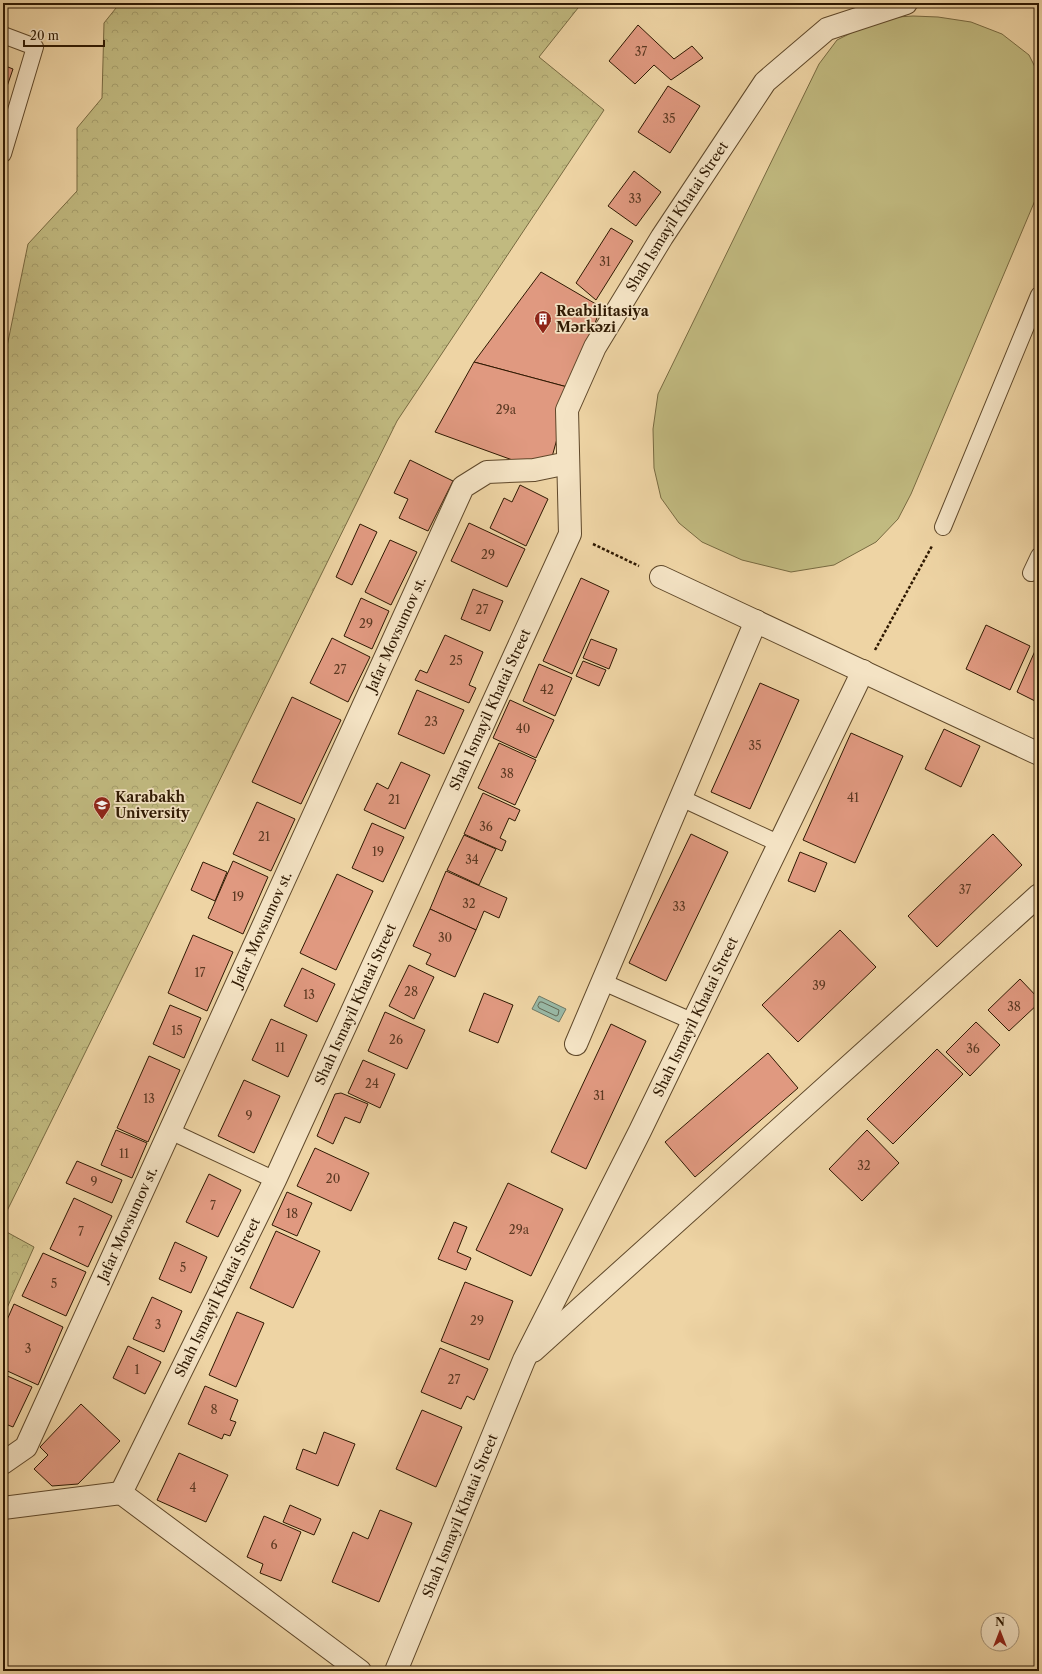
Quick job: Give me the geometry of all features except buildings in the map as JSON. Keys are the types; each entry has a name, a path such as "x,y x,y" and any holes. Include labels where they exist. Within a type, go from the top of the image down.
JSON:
{"street":[{"name":"Shah Ismayil Khatai Street","path":"121,1492 274,1180 570,534 567,410 595,347 662,237 765,82 827,29 906,3"},
{"name":"Jafar Movsumov st.","path":"3,1463 26,1447 463,487 488,472 534,470 568,463"},
{"path":"661,577 1039,754"},
{"path":"576,1044 756,621"},
{"name":"Shah Ismayil Khatai Street","path":"396,1671 524,1360 637,1138 863,671"},
{"name":"Shah Ismayil Khatai Street","path":"524,1360 1039,895"},
{"path":"3,1508 121,1492 360,1671"}],"lane":[{"path":"3,35 35,47 3,154"},
{"path":"943,526 1039,295"},
{"path":"1031,573 1039,556"},
{"path":"681,798 780,844"},
{"path":"603,982 694,1022"},
{"path":"170,1131 274,1180"}],"path":[{"path":"863,671 943,526"},
{"path":"570,534 661,577"}],"green space":[{"name":"Karabakh University","path":"120,3 582,3 539,57 604,110 397,421 3,1219 3,366 28,244 77,191 77,128 102,98 104,23"},
{"path":"913,16 938,17 971,22 1002,34 1029,55 1039,75 1039,191 911,494 898,519 876,542 834,565 791,572 742,560 702,542 679,523 661,498 654,468 653,429 658,394 819,64 837,40 882,18"},
{"path":"3,1230 34,1247 3,1317"}],"water":[{"path":"539,996 566,1009 559,1022 532,1009"}],"place":[{"name":"Reabilitasiya Mərkəzi","path":"543,334"},
{"name":"Karabakh University","path":"102,820"}]}
